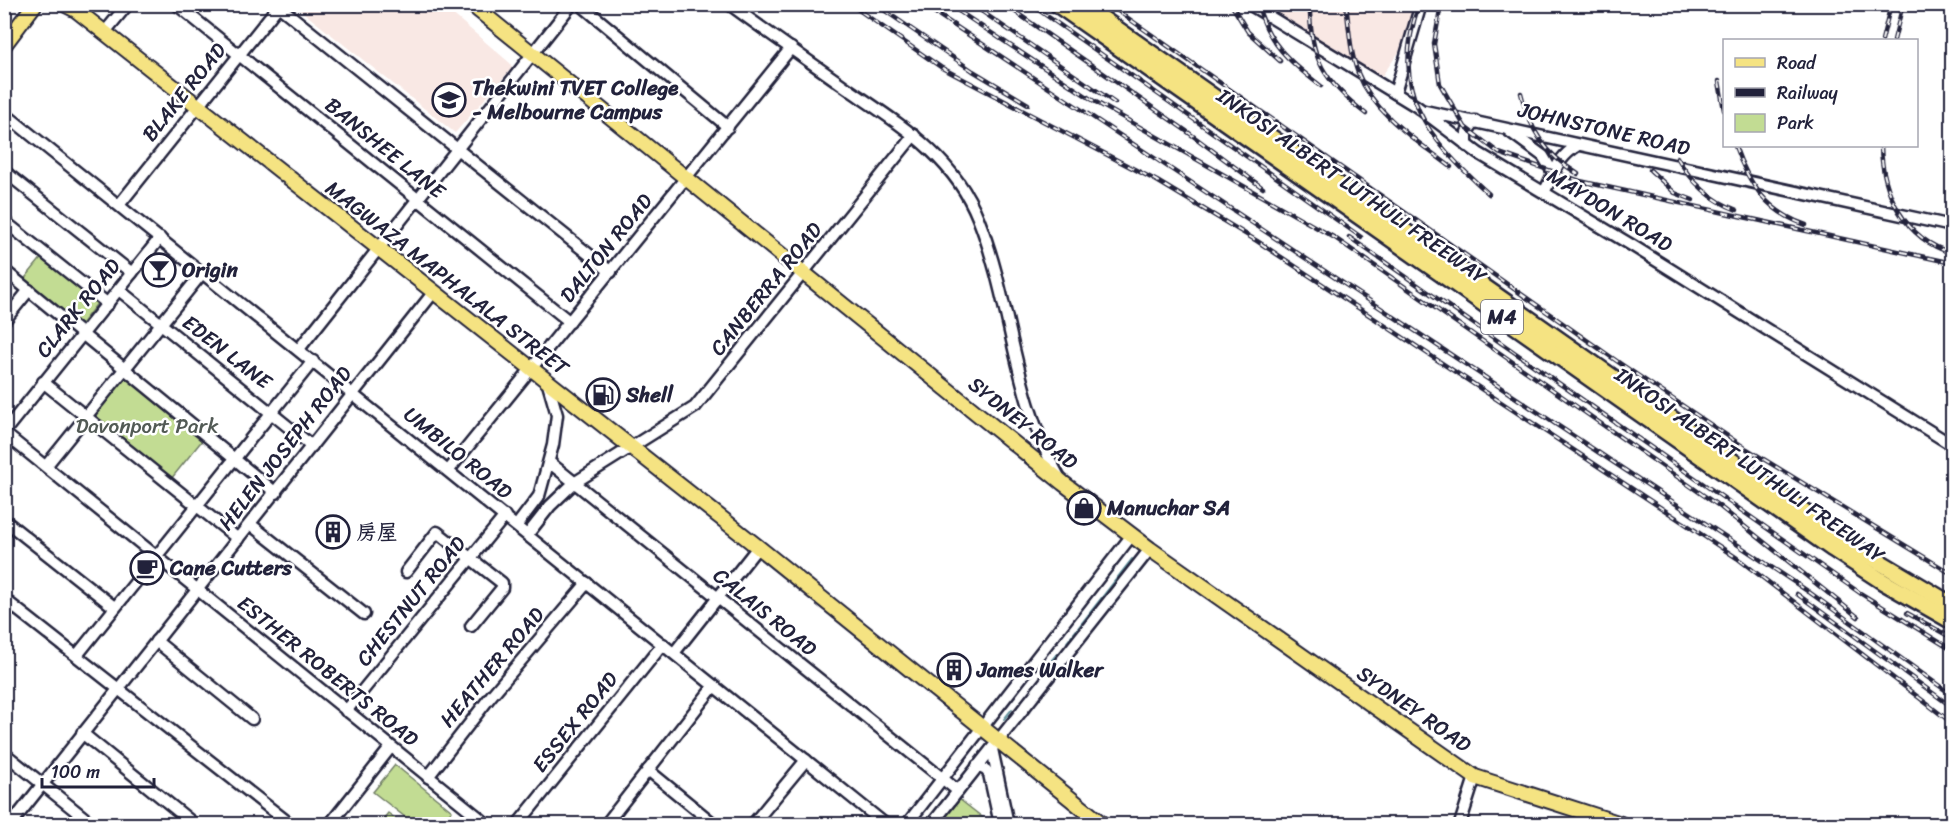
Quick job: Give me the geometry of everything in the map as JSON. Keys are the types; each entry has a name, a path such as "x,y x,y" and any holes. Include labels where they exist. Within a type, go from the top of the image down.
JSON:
{"highway":[{"name":"INKOSI ALBERT LUTHULI FREEWAY","path":"1057,4 1833,549 1890,586 1953,621"},
{"name":"INKOSI ALBERT LUTHULI FREEWAY","path":"1081,4 1853,546 1953,605"}],"main road":[{"path":"4,45 35,4"},
{"name":"SYDNEY ROAD","path":"471,4 531,56 1063,483 1150,549 1475,777 1621,825"},
{"name":"MAGWAZA MAPHALALA STREET","path":"71,6 548,384 758,547 982,727 995,744 1102,825"}],"street":[{"path":"104,33 128,4"},
{"name":"BANSHEE LANE","path":"176,4 570,322"},
{"path":"298,349 572,4"},
{"path":"580,4 728,127"},
{"path":"729,4 914,135 951,170 977,216 987,245 1028,406 1043,448 1063,483"},
{"name":"MAYDON ROAD","path":"1249,4 1395,93 1467,146 1953,445"},
{"path":"1395,93 1421,4"},
{"path":"278,5 611,272"},
{"name":"BLAKE ROAD","path":"119,205 278,5"},
{"name":"DALTON ROAD","path":"449,470 791,48"},
{"name":"JOHNSTONE ROAD","path":"1422,111 1953,226"},
{"name":"UMBILO ROAD","path":"4,113 354,393 885,825"},
{"path":"1467,146 1467,132 1475,122"},
{"path":"1504,127 1544,156 1552,171"},
{"name":"CANBERRA ROAD","path":"528,534 550,506 574,483 695,407 914,135"},
{"path":"1544,192 1552,171 1563,157 1578,145"},
{"path":"4,171 132,273"},
{"path":"4,221 108,303"},
{"name":"CLARK ROAD","path":"4,433 160,238"},
{"path":"4,270 123,370 276,493"},
{"path":"46,466 203,272"},
{"path":"4,321 29,290"},
{"name":"EDEN LANE","path":"118,290 312,446"},
{"name":"HELEN JOSEPH ROAD","path":"11,825 433,292"},
{"path":"78,654 314,361"},
{"path":"43,382 238,539"},
{"path":"516,525 539,496 549,462 557,415 548,384"},
{"name":"ESTHER ROBERTS ROAD","path":"4,433 487,825"},
{"name":"CALAIS ROAD","path":"549,462 958,791"},
{"name":"CHESTNUT ROAD","path":"346,711 505,516"},
{"path":"4,520 114,607"},
{"path":"250,524 364,614"},
{"path":"406,572 438,532 470,558 503,586 471,626"},
{"path":"907,825 1132,535"},
{"path":"674,653 758,547"},
{"path":"932,825 1069,648 1150,549"},
{"name":"HEATHER ROAD","path":"428,777 491,696 587,582"},
{"path":"4,599 78,654 290,825"},
{"path":"1053,636 1069,648"},
{"path":"156,641 252,718"},
{"name":"ESSEX ROAD","path":"518,825 663,644"},
{"path":"606,825 714,686"},
{"path":"82,733 194,825"},
{"path":"995,744 1008,825"},
{"path":"330,825 391,747"},
{"path":"4,753 91,824"},
{"path":"753,825 806,760"},
{"path":"977,766 987,770 989,774 1000,825"},
{"path":"648,770 708,823"},
{"path":"1460,825 1475,777"},
{"path":"465,825 474,814"}],"shaded area":[{"name":"Thekwini TVET College - Melbourne Campus","path":"294,5 442,5 510,63 512,68 455,133"},
{"path":"1258,5 1415,5 1404,45 1379,80"}],"green space":[{"path":"43,256 99,301 78,328 22,282"},
{"name":"Davonport Park","path":"124,373 204,438 171,479 90,415"},
{"path":"395,765 452,811 441,824 414,824 373,792"},
{"path":"959,799 991,824 938,824"},
{"path":"388,813 403,824 379,824"}],"waterway":[{"path":"1067,642 1132,559"},
{"path":"1050,662 1057,654"},
{"path":"1004,719 1012,709"}],"railway":[{"path":"850,4 942,68 1157,181 1257,241 1737,558 1952,723"},
{"path":"875,4 973,71 1028,104"},
{"path":"922,4 1809,592 1952,695"},
{"path":"948,4 1094,101 1335,238 1719,506 1858,617"},
{"path":"971,4 1115,103"},
{"path":"1004,4 1185,130 1263,188"},
{"path":"1030,4 1361,237"},
{"path":"1108,4 1621,364 1747,449 1952,574"},
{"path":"1231,4 1248,32 1280,61"},
{"path":"1258,4 1267,30 1274,41 1290,60 1321,86"},
{"path":"1310,4 1313,40 1322,68 1340,91 1366,114"},
{"path":"1346,4 1353,57 1365,88 1385,114 1398,126 1451,167"},
{"path":"1419,4 1411,35 1408,63 1411,88 1419,111 1447,153 1489,194"},
{"path":"1441,4 1434,44 1440,84 1465,127 1499,153 1580,181 1952,263"},
{"path":"1882,39 1891,4"},
{"path":"1894,39 1903,4"},
{"path":"1719,81 1723,104"},
{"path":"1521,93 1529,118 1540,140 1556,158 1578,174"},
{"path":"1735,147 1753,184 1770,204 1780,212 1806,225"},
{"path":"1881,147 1886,180 1899,212 1921,237 1952,253"},
{"path":"1677,157 1702,189 1718,201 1737,210"},
{"path":"1650,170 1675,193 1693,200"},
{"path":"1349,237 1860,593 1952,650"},
{"path":"1797,594 1952,707"},
{"path":"1907,613 1952,638"}],"place":[{"name":"Thekwini TVET College - Melbourne Campus","path":"449,100"},
{"name":"Origin","path":"159,270"},
{"name":"Shell","path":"603,395"},
{"name":"Manuchar SA","path":"1084,508"},
{"name":"房屋","path":"333,532"},
{"name":"Cane Cutters","path":"147,568"},
{"name":"James Walker","path":"954,670"}]}
